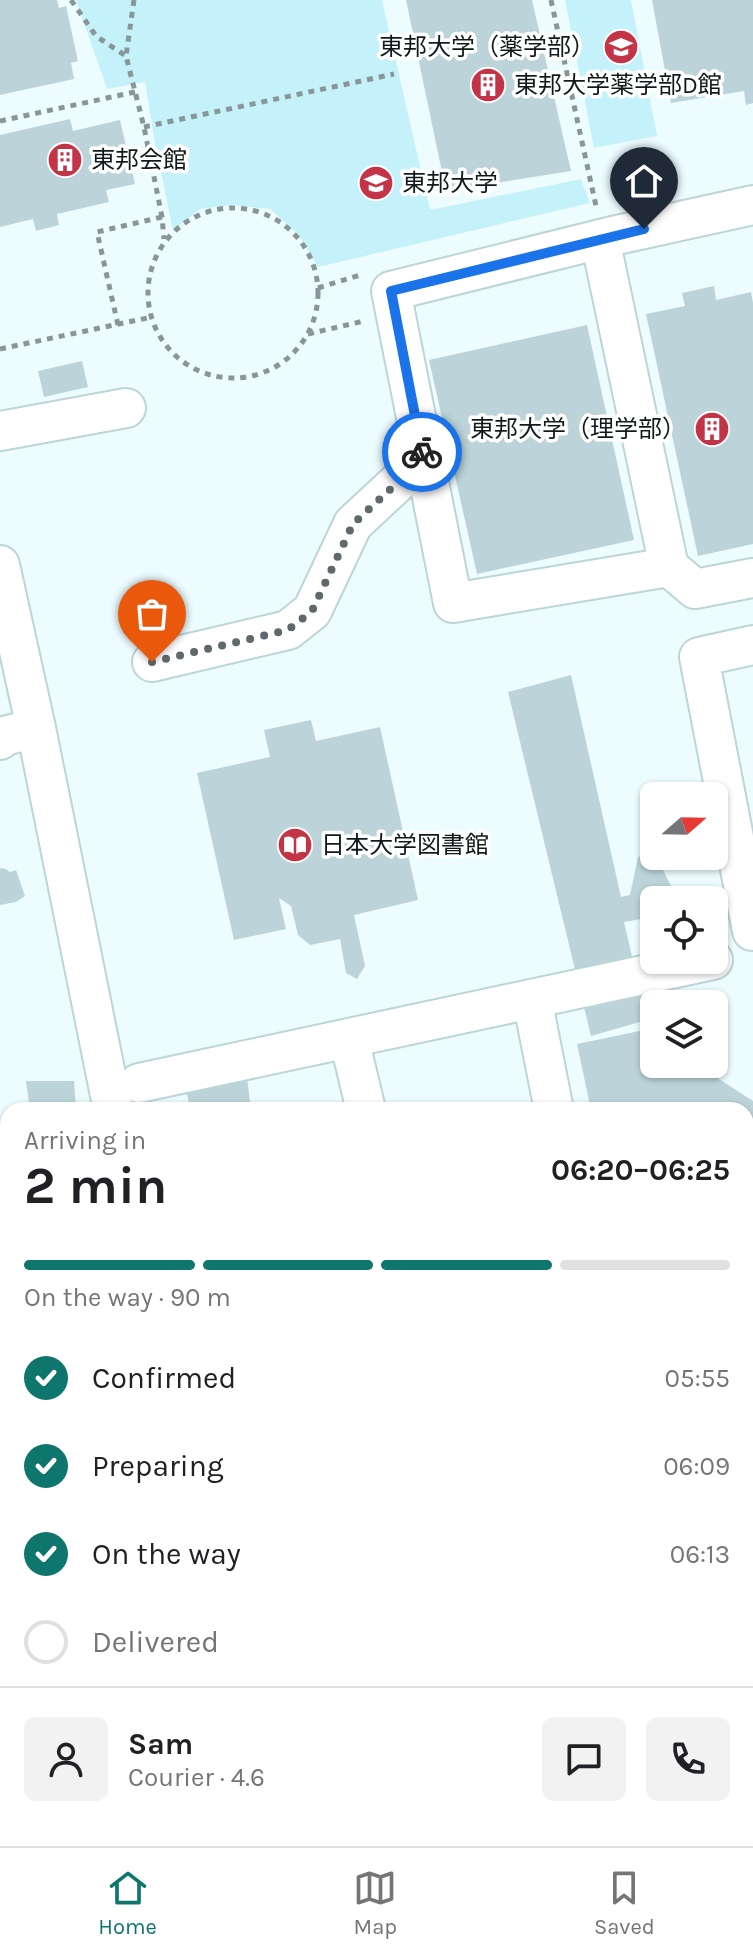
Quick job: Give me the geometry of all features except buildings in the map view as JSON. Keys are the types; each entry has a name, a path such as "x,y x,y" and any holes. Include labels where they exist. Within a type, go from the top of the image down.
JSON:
{"street":[{"path":"669,567 453,603 391,291 599,227 753,205"},
{"path":"599,227 669,567 695,589 753,578"},
{"path":"0,431 126,408"},
{"path":"152,662 288,630 312,611 353,524 424,458"},
{"path":"0,565 36,728 126,1097 349,1039 649,974"},
{"path":"752,931 699,657 753,645"},
{"path":"0,740 4,736 36,728"},
{"path":"728,957 753,958"},
{"path":"532,999 552,1102"},
{"path":"349,1039 362,1102"}],"path":[{"path":"71,0 96,36 126,56"},
{"path":"134,0 126,56 144,127 164,240 149,280 150,312 157,332 175,357 198,371 230,378 277,367 305,340 316,317 318,288 309,257 285,226 257,211 239,209 195,217 164,240"},
{"path":"551,0 599,227"},
{"path":"144,127 394,74"},
{"path":"0,121 135,92"},
{"path":"118,325 97,232 162,217"},
{"path":"0,349 152,317"}],"shaded area":[{"path":"76,0 382,0 430,210 581,179 590,203 318,267 299,235 270,209 232,205 200,209 173,230 145,82 107,89"},
{"path":"565,0 631,0 657,136 594,148"}],"way so far":[{"path":"152,662 288,630 312,611 353,524 424,458 422,452"}],"place":[{"name":"東邦大学（薬学部）","path":"621,47"},
{"name":"東邦大学薬学部D館","path":"488,85"},
{"name":"東邦会館","path":"65,160"},
{"name":"東邦大学","path":"376,183"},
{"name":"東邦大学（理学部）","path":"712,429"},
{"name":"日本大学図書館","path":"295,845"}],"route":[{"path":"422,452 391,291 644,229"}]}
